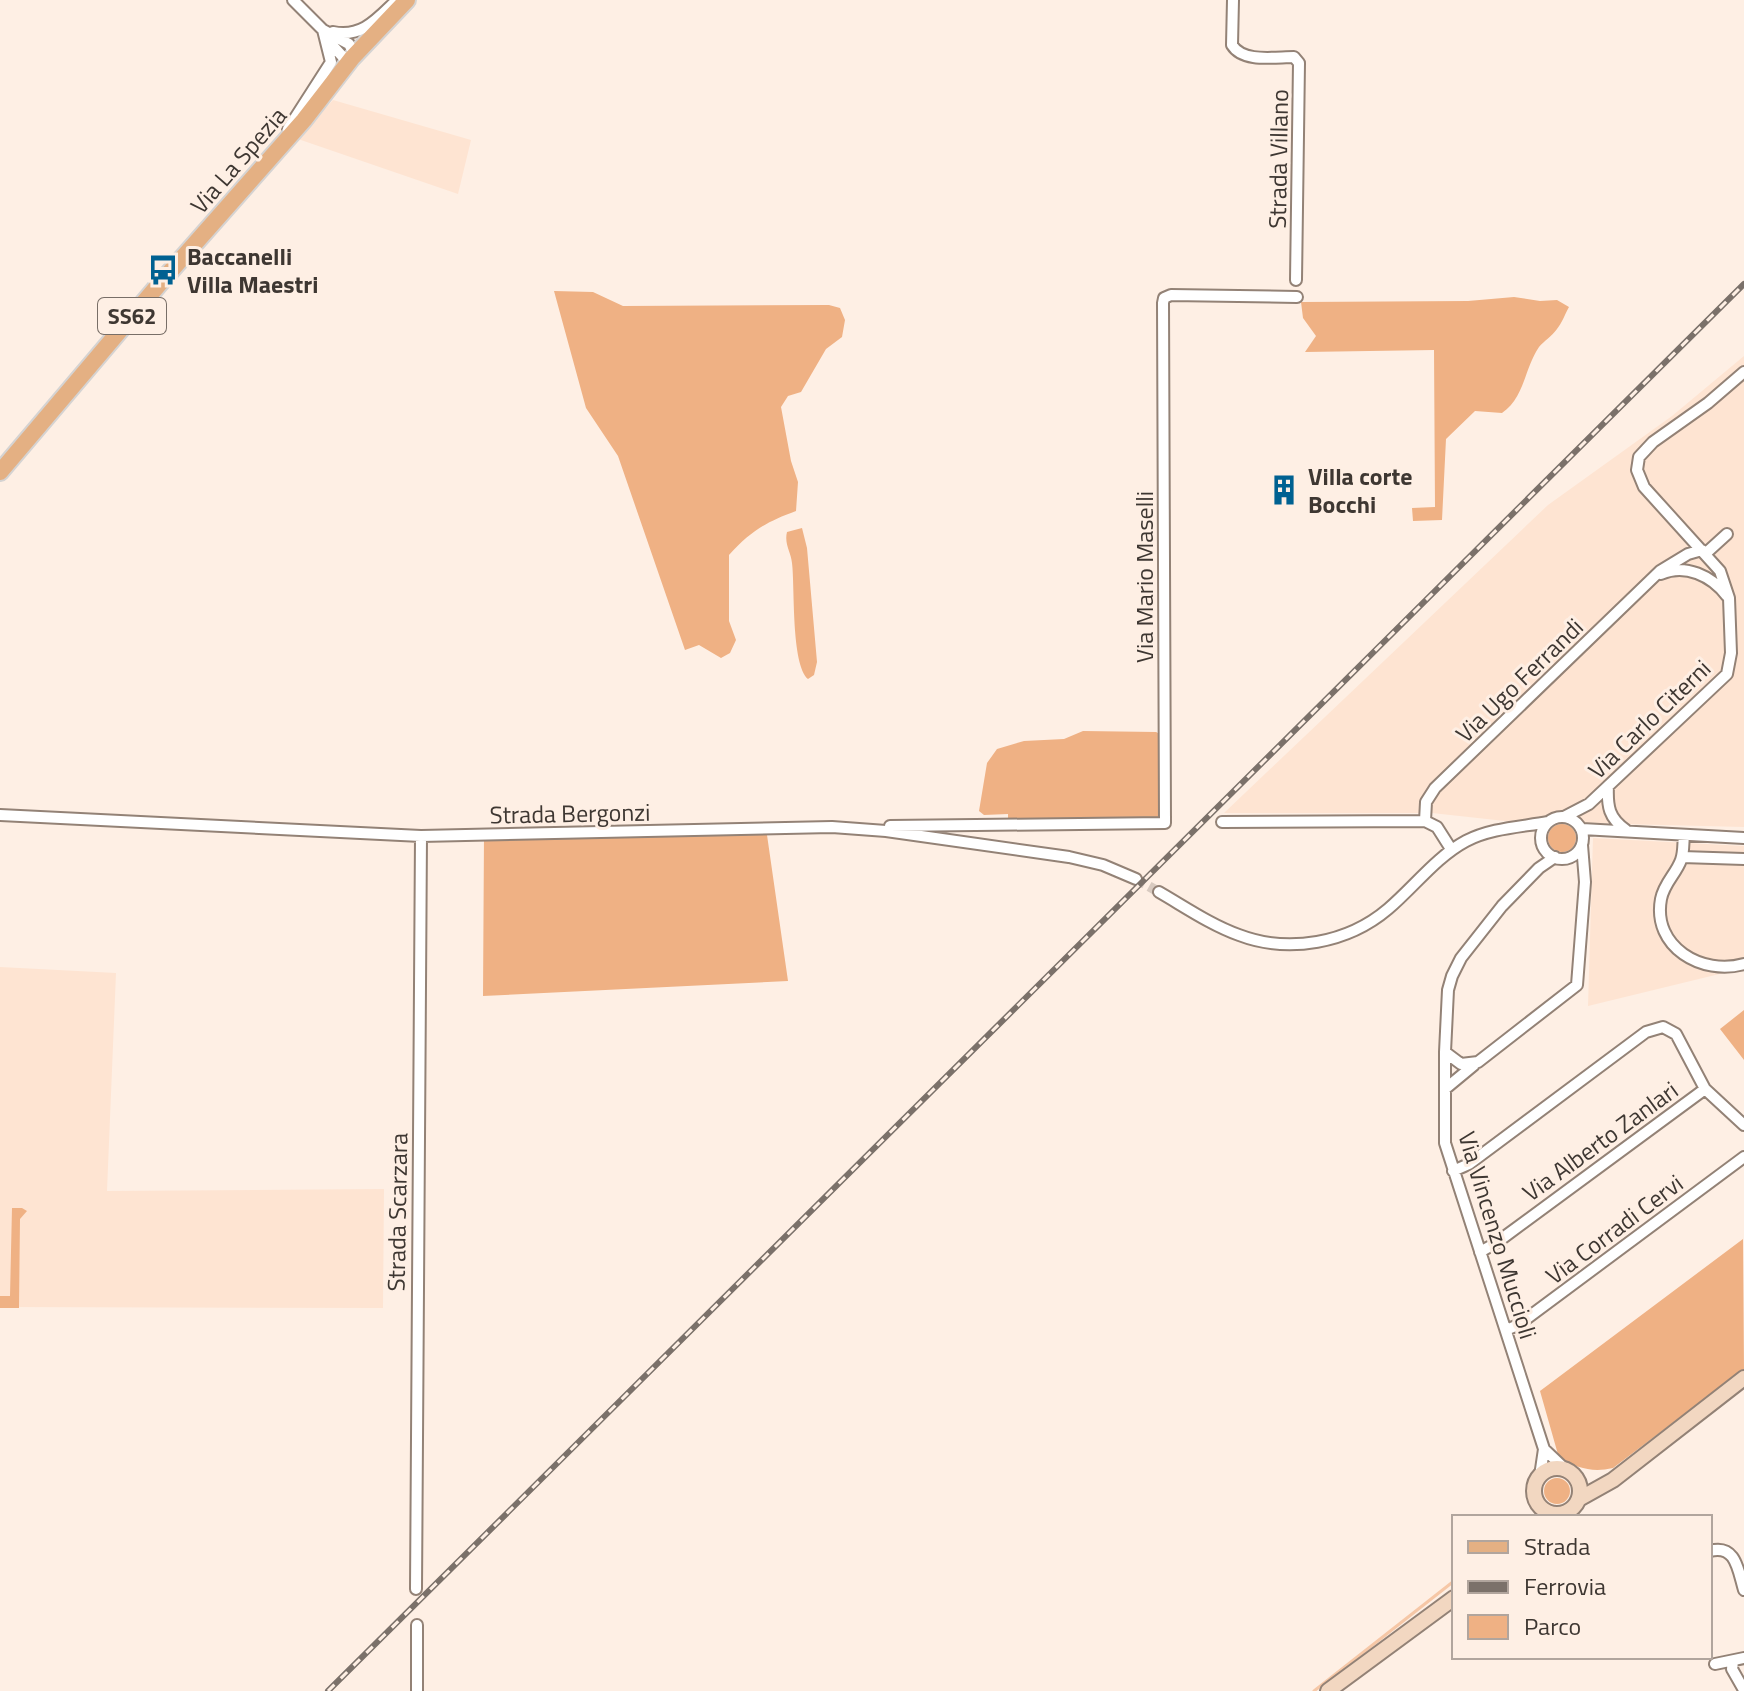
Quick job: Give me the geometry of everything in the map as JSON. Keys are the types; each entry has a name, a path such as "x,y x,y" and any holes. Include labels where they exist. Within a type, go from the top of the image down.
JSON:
{"main road":[{"name":"SS62","path":"352,58 407,0"},
{"name":"Via La Spezia","path":"0,472 304,120 352,58"}],"street":[{"path":"293,0 323,30 335,50 343,57 352,58"},
{"path":"323,30 354,33 367,28 397,0"},
{"name":"Strada Villano","path":"1233,0 1234,50 1244,56 1298,59 1296,280"},
{"path":"267,163 331,62 323,30"},
{"name":"Via Mario Maselli","path":"852,828 1165,823 1164,298 1171,295 1297,297"},
{"path":"1729,598 1720,571 1637,474 1639,457 1653,442 1708,403 1744,372"},
{"path":"1681,557 1686,544 1682,529"},
{"path":"1681,570 1695,564 1704,552 1727,534"},
{"name":"Via Ugo Ferrandi","path":"1425,821 1429,794 1666,567 1681,557 1704,552"},
{"path":"1656,576 1674,569 1705,577 1729,598"},
{"name":"Via Carlo Citerni","path":"1564,817 1589,804 1727,674 1731,653 1729,598"},
{"path":"1608,786 1609,812 1627,832"},
{"name":"Via Carlo Citerni","path":"1581,828 1589,804"},
{"name":"Strada Bergonzi","path":"0,815 421,836 852,828 991,845 1087,861 1136,879"},
{"path":"1159,892 1242,936 1281,944 1321,941 1354,931 1386,911 1451,849 1489,832 1564,817 1581,828 1744,838"},
{"path":"1222,822 1425,821 1437,827 1451,849"},
{"path":"1539,868 1548,822"},
{"path":"991,845 992,832 999,826"},
{"path":"1522,827 1577,871 1585,882"},
{"path":"1445,1089 1577,985 1585,882 1581,828"},
{"path":"1558,858 1575,854 1599,830"},
{"path":"1684,835 1682,857 1660,903 1668,938 1680,953 1697,963 1723,968 1744,964"},
{"name":"Strada Scarzara","path":"416,1589 421,836"},
{"path":"1682,857 1744,859"},
{"name":"Via Vincenzo Muccioli","path":"1544,1449 1445,1143 1446,1009 1452,976 1473,941 1539,868 1558,858"},
{"path":"1453,1171 1469,1164 1652,1029 1667,1028 1676,1034 1705,1089 1744,1125"},
{"path":"1445,1052 1461,1064 1478,1062"},
{"name":"Via Alberto Zanlari","path":"1480,1252 1705,1089"},
{"name":"Via Corradi Cervi","path":"1506,1330 1518,1325 1744,1157"},
{"path":"1544,1449 1535,1489 1539,1510 1558,1515 1601,1488 1744,1378"},
{"path":"1544,1449 1580,1487 1579,1499"},
{"path":"1540,1476 1552,1469 1585,1481 1597,1481 1624,1470"},
{"path":"1712,1551 1729,1552 1734,1558 1744,1590"},
{"path":"1328,1691 1452,1599"},
{"path":"417,1625 417,1691"},
{"path":"1712,1660 1740,1670"}],"shaded area":[{"path":"333,100 471,140 458,194 298,139"},
{"path":"1744,356 1744,827 1505,821 1432,813 1224,813 1548,505 1672,416"},
{"path":"1593,838 1744,846 1744,968 1588,1006"},
{"path":"0,967 116,973 107,1191 384,1189 383,1308 0,1307"}],"green space":[{"path":"554,291 593,292 623,306 829,305 840,308 845,320 842,337 826,349 801,392 788,396 781,407 798,482 796,511 760,528 729,555 729,621 736,640 730,653 721,658 699,645 685,650 618,456 586,408"},
{"path":"1514,297 1557,300 1569,307 1559,327 1539,347 1510,406 1502,413 1475,411 1446,439 1442,520 1413,521 1412,508 1435,507 1434,350 1305,352 1316,336 1303,318 1301,302 1468,301"},
{"path":"802,528 807,548 817,662 814,675 808,679 796,642 792,563 786,540 787,532"},
{"path":"1083,731 1156,732 1162,735 1162,820 1008,821 1008,814 984,815 979,811 987,763 997,749 1024,741 1064,739"},
{"path":"1562,824 1572,828 1576,838 1572,848 1562,852 1552,848 1548,838 1552,828"},
{"path":"766,828 788,981 483,996 484,835"},
{"path":"1744,1010 1744,1060 1720,1029"},
{"path":"12,1208 27,1211 20,1219 19,1308 0,1308 0,1296 10,1296"},
{"path":"1743,1239 1744,1369 1613,1468 1585,1469 1559,1458 1540,1391"},
{"path":"1557,1478 1566,1482 1570,1491 1566,1500 1557,1504 1548,1500 1544,1491 1548,1482"}],"waterway":[{"path":"1314,1691 1452,1583"}],"tunnel":[{"path":"1136,879 1159,892"}],"railway":[{"path":"328,1691 1744,284"}],"place":[{"name":"Baccanelli Villa Maestri","path":"163,270"},
{"name":"Villa corte Bocchi","path":"1284,490"}]}
